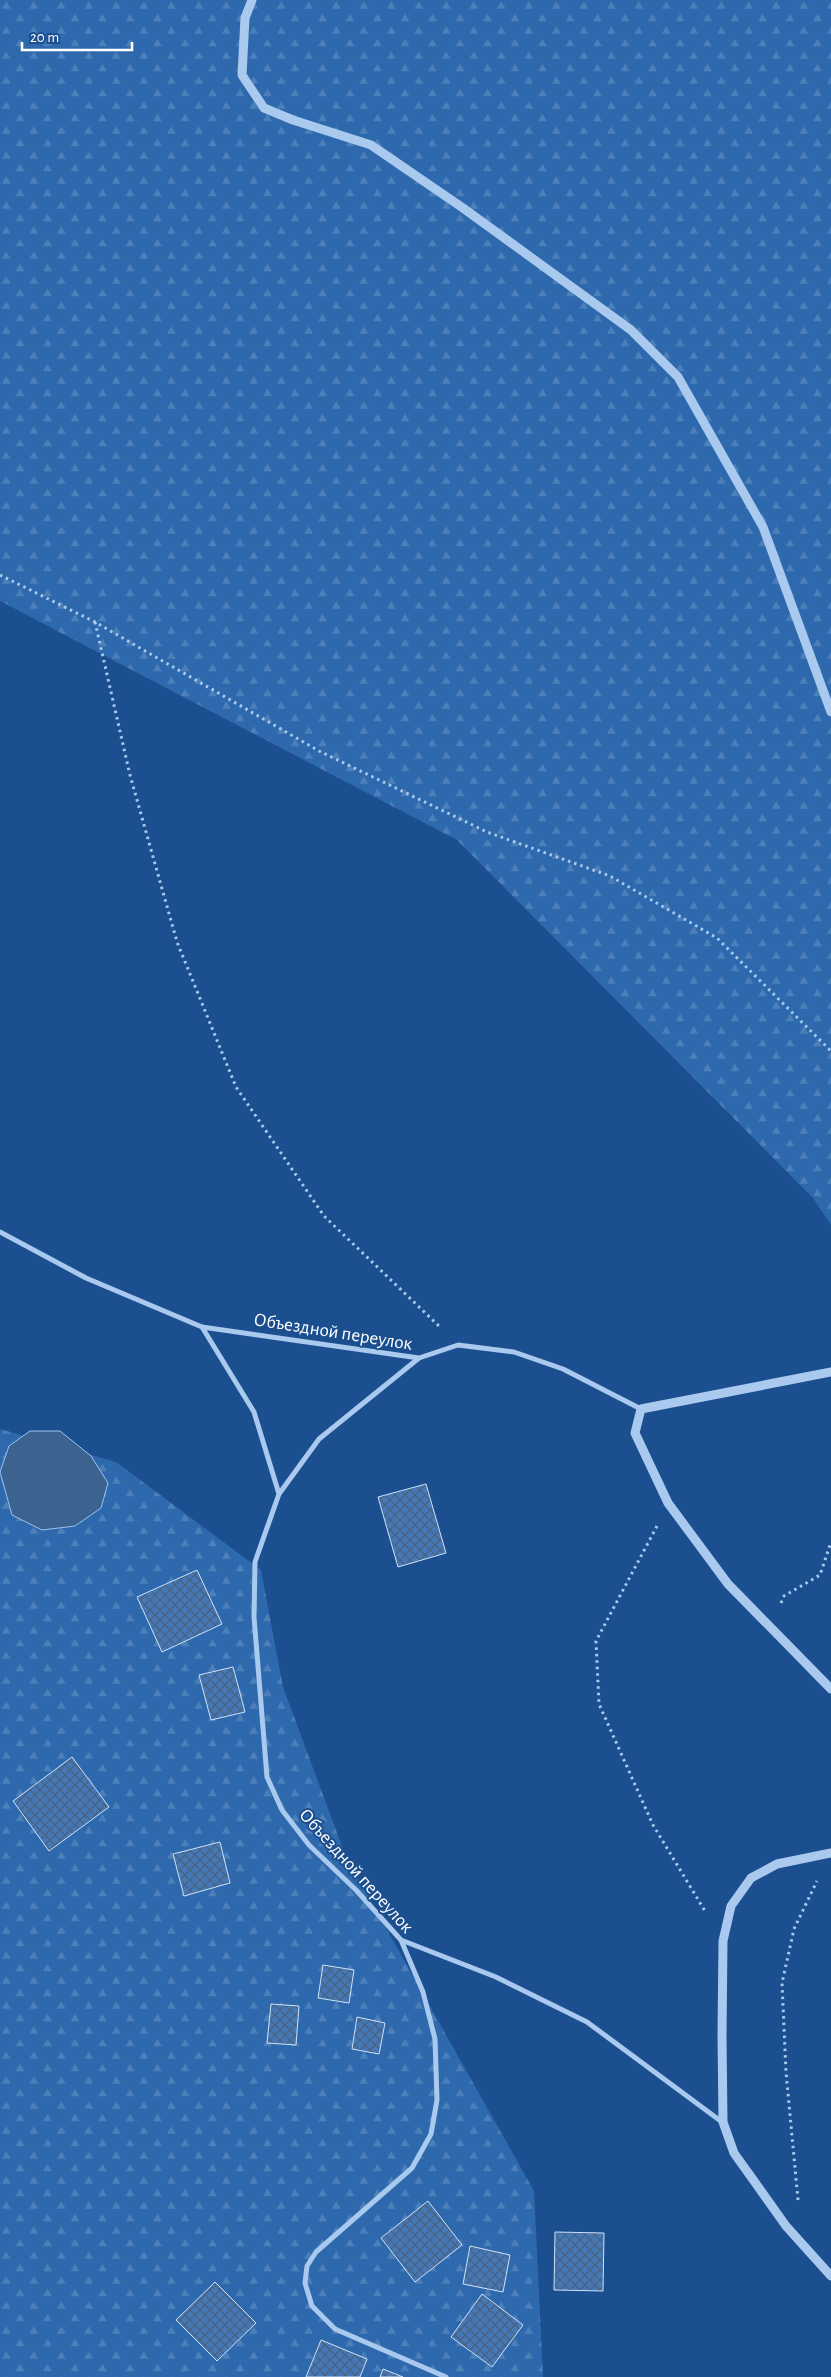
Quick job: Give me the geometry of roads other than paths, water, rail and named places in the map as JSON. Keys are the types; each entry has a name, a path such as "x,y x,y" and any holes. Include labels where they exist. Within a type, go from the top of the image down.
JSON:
{"street":[{"path":"252,0 245,18 242,75 264,108 293,120 371,145 463,208 631,330 678,378 763,527 831,712"},
{"name":"Объездной переулок","path":"0,1232 86,1278 202,1327 420,1358"},
{"path":"202,1327 254,1412 279,1494"},
{"path":"420,1358 458,1345 514,1352 563,1369 641,1408 831,1372"},
{"name":"Объездной переулок","path":"420,1358 319,1440 279,1494 255,1562 254,1617 267,1776 282,1810 309,1845 356,1890 401,1940 423,1992 435,2039 438,2100 431,2134 412,2168 316,2252 307,2266 305,2284 312,2306 335,2329 446,2377"},
{"path":"641,1408 635,1433 668,1503 728,1584 831,1689"},
{"path":"831,1853 778,1864 751,1878 731,1906 723,1941 723,2122 734,2152 786,2226 831,2276"},
{"path":"401,1940 496,1978 587,2022 723,2122"}]}
